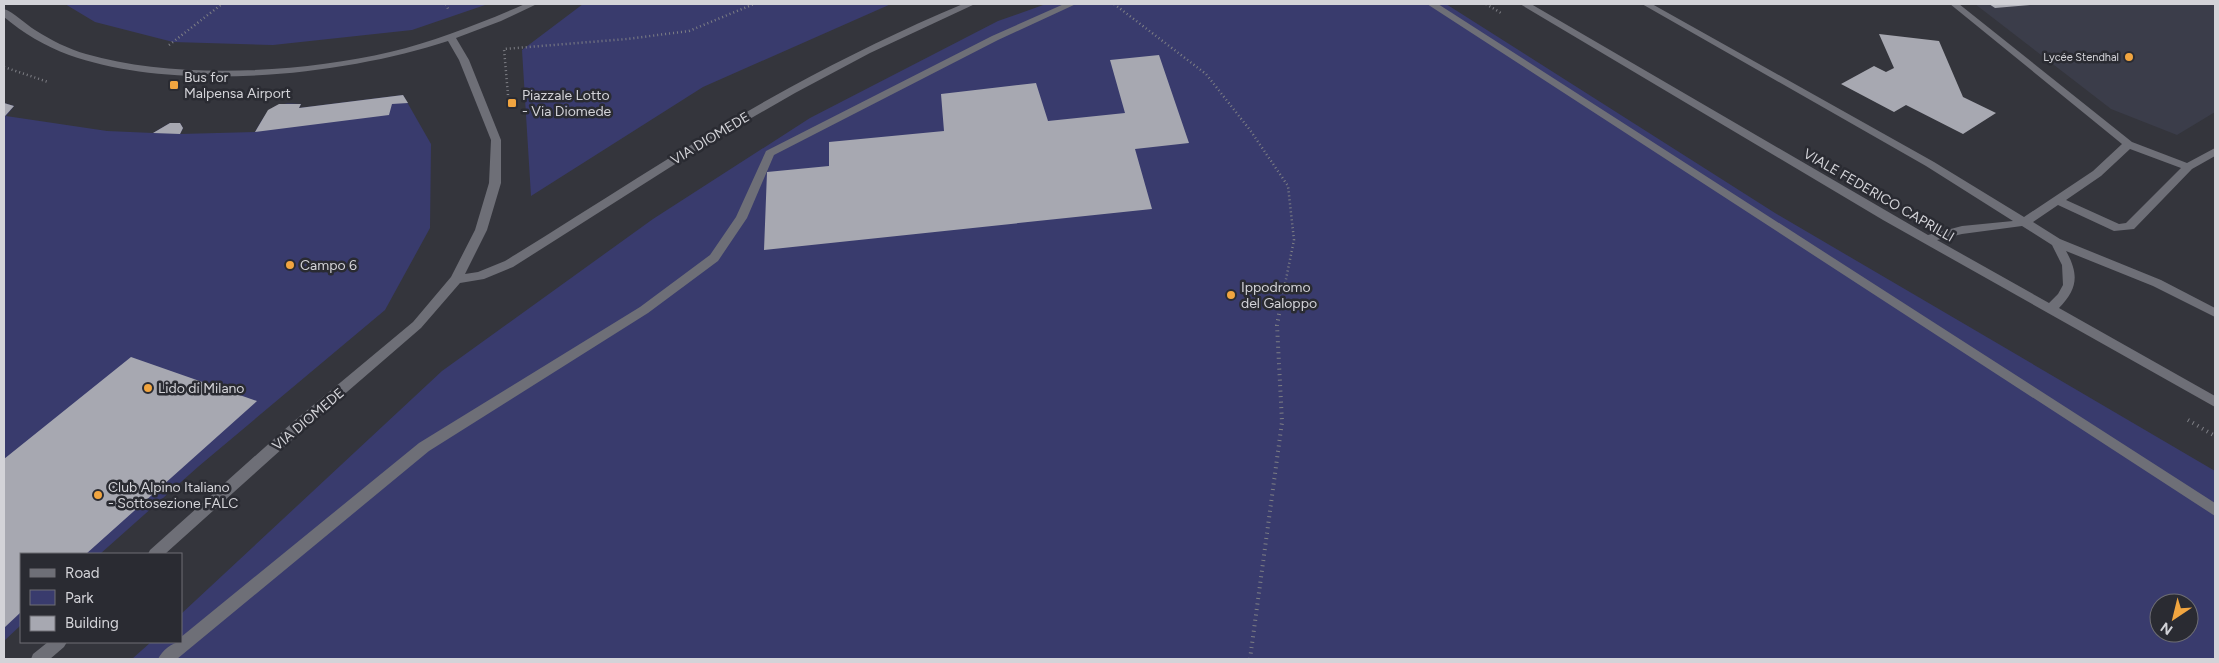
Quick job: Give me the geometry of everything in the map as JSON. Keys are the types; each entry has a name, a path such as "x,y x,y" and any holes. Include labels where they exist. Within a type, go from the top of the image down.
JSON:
{"street":[{"path":"4,12 28,31 62,49 110,64 141,68 232,71 318,66 388,55 450,37 532,4"},
{"name":"VIA DIOMEDE","path":"456,279 480,276 509,264 672,160 780,96 834,67 970,4"},
{"path":"166,659 424,447 644,310 714,258 741,218 770,153 995,38 1072,4"},
{"path":"1432,4 2215,510"},
{"path":"1646,4 1930,164 2056,242 2157,283 2215,313"},
{"path":"1954,4 2128,144 2188,167"},
{"name":"VIALE FEDERICO CAPRILLI","path":"1529,5 1927,240 2215,402"},
{"name":"VIA DIOMEDE","path":"157,553 298,426 417,325 456,279 484,221 495,183 496,140 464,60 450,37"},
{"path":"1927,240 1943,232 2023,223 2059,201 2120,154 2128,144"},
{"path":"2059,201 2118,228 2130,226 2188,167 2215,151"},
{"path":"2050,310 2063,297 2069,285 2068,265 2056,242"},
{"path":"40,659 57,643"}],"path":[{"path":"141,68 222,4"},
{"path":"508,96 504,49 627,39 689,31 754,4"},
{"path":"1114,4 1206,74 1250,130 1288,186 1294,240 1277,325 1282,422 1250,659"},
{"path":"4,67 48,82"}],"shaded area":[{"name":"Lycée Stendhal","path":"1975,4 2215,4 2215,112 2177,135 2111,109"}],"green space":[{"path":"65,4 488,4 412,30 273,45 173,42 95,22"},
{"path":"583,4 891,4 703,87 531,196 522,50"},
{"name":"Ippodromo del Galoppo","path":"1046,4 1446,4 1775,213 2215,471 2215,659 132,659 150,643 182,643 182,613 442,371 653,219 810,118 998,21"},
{"name":"Lido di Milano","path":"403,95 431,144 430,228 385,310 199,466 101,553 20,553 20,626 4,641 4,103 14,106 6,116 107,131 153,133 170,123 180,123 183,128 180,134 255,132 272,108 292,103 301,104 299,108"}],"building":[{"path":"1989,4 2030,4 2030,5 1995,8"},
{"path":"1879,34 1939,41 1963,97 1996,113 1963,134 1906,105 1894,112 1841,84 1874,66 1886,72 1894,68"},
{"path":"1159,55 1189,143 1135,149 1152,209 764,250 767,172 829,166 829,142 944,131 941,94 1036,83 1048,121 1125,113 1110,60"},
{"path":"403,95 408,103 392,104 389,115 255,132 268,110 279,104 301,104 299,108"},
{"path":"4,103 14,106 5,116 4,116"},
{"path":"170,123 180,123 183,128 180,134 153,133"},
{"path":"131,357 257,401 87,553 20,553 20,613 4,628 4,459"}],"place":[{"name":"Lycée Stendhal","path":"2129,57"},
{"name":"Bus for Malpensa Airport","path":"174,85"},
{"name":"Piazzale Lotto - Via Diomede","path":"512,103"},
{"name":"Campo 6","path":"290,265"},
{"name":"Ippodromo del Galoppo","path":"1231,295"},
{"name":"Lido di Milano","path":"148,388"},
{"name":"Club Alpino Italiano - Sottosezione FALC","path":"98,495"}]}
